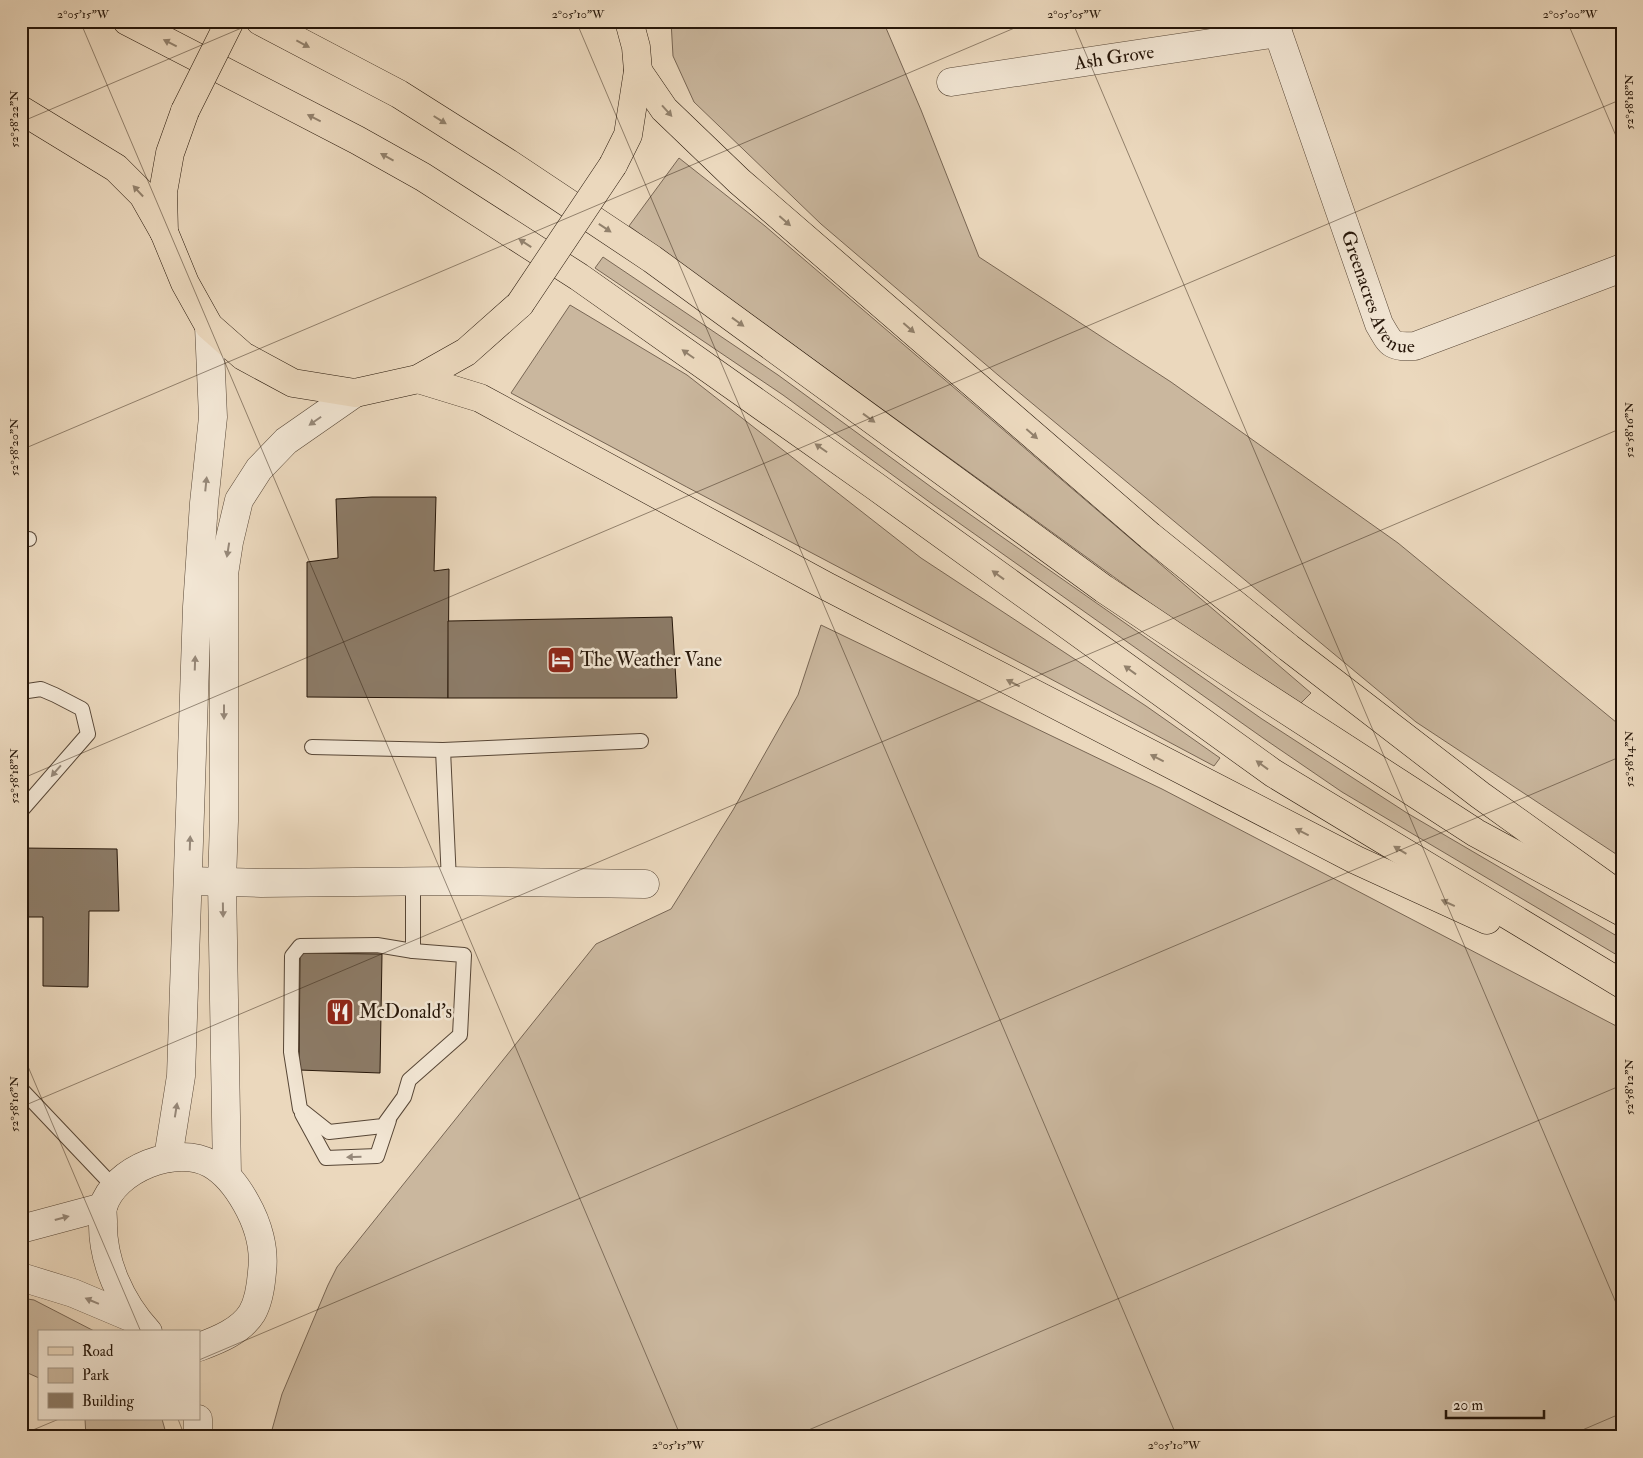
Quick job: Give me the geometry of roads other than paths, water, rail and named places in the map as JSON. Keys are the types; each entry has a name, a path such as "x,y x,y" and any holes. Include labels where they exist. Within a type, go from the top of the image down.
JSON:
{"main road":[{"path":"127,21 415,172 579,277 875,486 1273,772 1613,979"},
{"path":"164,232 163,192 170,153 185,111 230,21"},
{"path":"260,21 399,94 508,163 652,259 1104,589 1476,833 1622,912"},
{"path":"21,110 116,168 143,195 164,232 184,283 209,326 243,356 293,382 355,393 418,379 466,352 520,304 613,165 628,135 638,71 636,47 630,21"},
{"path":"638,71 664,109 739,182 1150,536 1290,648 1480,795 1622,897"},
{"path":"418,379 480,398 826,586 1356,860 1613,979"}],"street":[{"name":"Ash Grove","path":"951,82 1276,27"},
{"name":"Greenacres Avenue","path":"1276,27 1379,324 1389,341 1398,346 1415,346 1622,268"},
{"path":"168,1158 181,1076 197,607 204,503 214,417 209,326"},
{"path":"227,1175 222,882 224,821 224,574 229,542 239,500 259,469 286,441 355,393"},
{"path":"189,881 261,883 449,881 646,884"},
{"path":"21,1228 108,1197 128,1175 146,1164 168,1158 191,1157 210,1163 227,1175 253,1215 260,1237 263,1264 260,1288 252,1313 233,1332 200,1347"},
{"path":"108,1197 102,1233 107,1256 116,1284 142,1326"},
{"path":"21,1277 73,1293 142,1326"},
{"path":"198,1420 198,1437"}],"lane":[{"path":"21,692 41,689 82,709 88,734 21,811"},
{"path":"312,747 443,750 641,741"},
{"path":"443,750 449,881"},
{"path":"413,881 413,951"},
{"path":"300,1109 329,1132 383,1126 391,1114 404,1097 409,1080 460,1035 464,955 413,951 377,945 300,946 292,956 291,1052 300,1109 326,1158 377,1156 391,1114"},
{"path":"21,1089 108,1197"}],"place":[{"name":"The Weather Vane","path":"561,660"},
{"name":"McDonald's","path":"340,1012"}]}
